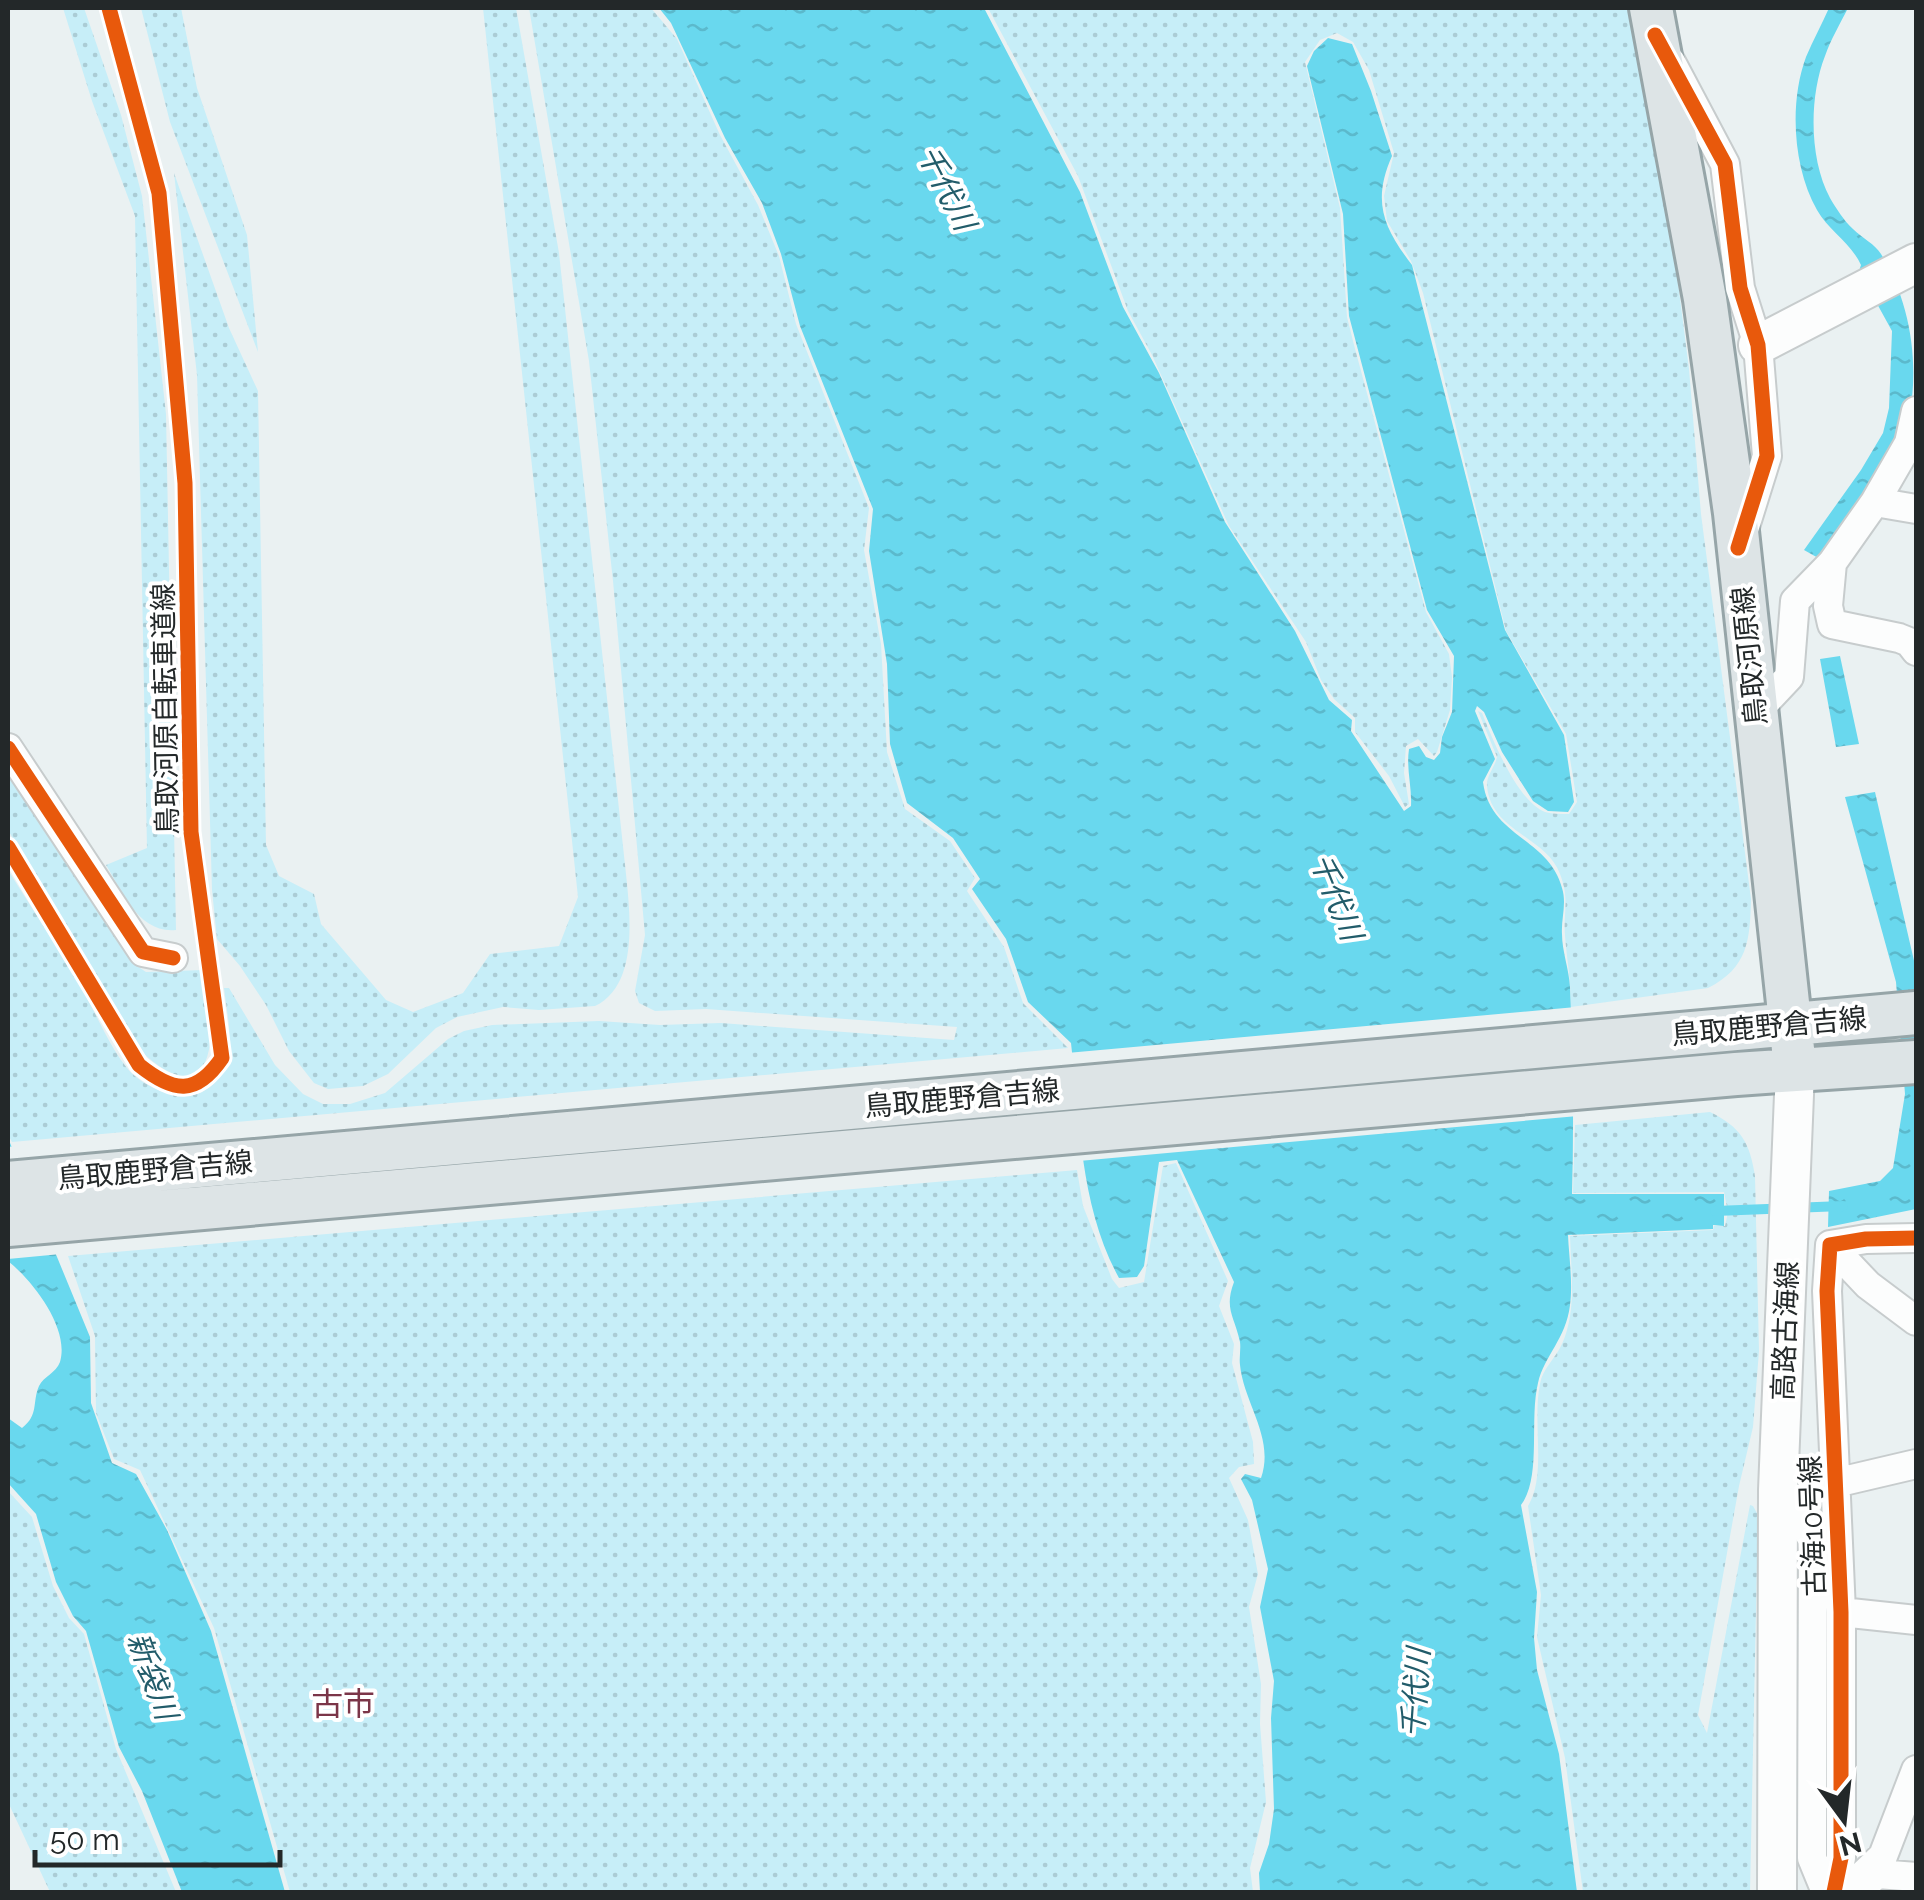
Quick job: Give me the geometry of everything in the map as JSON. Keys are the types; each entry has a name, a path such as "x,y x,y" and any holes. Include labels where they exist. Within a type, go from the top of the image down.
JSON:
{"main road":[{"name":"鳥取河原線","path":"1653,21 1705,299 1738,548 1796,1070"},
{"path":"1758,344 1916,272"},
{"name":"鳥取鹿野倉吉線","path":"8,1183 1905,1014"},
{"name":"鳥取鹿野倉吉線","path":"8,1226 1736,1074 1906,1063"},
{"name":"高路古海線","path":"1776,1892 1778,1490 1796,1070"}],"street":[{"path":"1653,21 1725,164 1740,288 1758,344 1767,456 1738,548"},
{"path":"1756,712 1789,677 1795,601 1832,562 1875,502 1908,443 1916,411"},
{"path":"1875,502 1916,510"},
{"path":"1832,562 1828,606 1832,624 1899,638 1916,650"},
{"path":"8,748 143,952 172,958"},
{"path":"1830,1245 1866,1239 1916,1238"},
{"path":"1830,1245 1868,1286 1916,1321"},
{"name":"古海10号線","path":"1830,1245 1828,1291 1840,1612 1841,1858 1834,1892"},
{"path":"1836,1483 1916,1464"},
{"path":"1778,1490 1813,1539 1812,1858 1826,1892"},
{"path":"1840,1612 1916,1620"},
{"path":"1848,1892 1883,1856 1916,1770"},
{"path":"1848,1892 1878,1874 1916,1878"}],"shaded area":[{"path":"63,8 84,8 121,115 142,196 166,414 176,930 163,929 142,918 106,865 147,848 135,216 92,101"},
{"path":"141,8 181,8 197,88 247,235 258,352 170,122"},
{"path":"483,8 516,8 559,253 626,874 628,947 619,982 595,1006 539,1010 503,1007 457,1017 436,1028 388,1074 363,1086 328,1089 314,1083 289,1051 266,1005 217,939 212,890 197,375 174,173 229,328 258,391 266,845 279,876 314,894 321,924 386,1000 413,1012 463,993 490,954 559,946 578,897"},
{"path":"529,8 651,8 677,39 779,256 796,324 869,508 864,550 881,644 887,752 905,809 950,841 975,878 967,891 1004,947 1023,1003 1068,1048 12,1142 8,1135 8,870 127,1068 152,1087 183,1096 202,1092 215,1083 228,1060 224,988 229,988 275,1065 303,1094 323,1104 350,1104 385,1093 448,1039 492,1025 599,1021 721,1023 954,1040 957,1027 706,1009 655,1011 639,1003 635,991 645,935 589,361"},
{"path":"988,8 1627,8 1651,112 1672,236 1689,369 1701,514 1751,899 1744,951 1721,980 1708,988 1571,1007 1563,883 1553,861 1508,824 1491,801 1487,782 1497,757 1478,711 1525,796 1535,806 1554,814 1569,814 1577,802 1566,734 1506,631 1423,293 1411,261 1387,221 1384,196 1394,153 1369,70 1353,42 1337,33 1320,40 1305,62 1340,208 1347,317 1426,612 1449,654 1452,677 1450,710 1437,752 1434,756 1418,739 1406,746 1404,773 1409,804 1405,807 1389,776 1355,732 1355,718 1321,680 1306,642 1229,526 1152,355 1128,311 1078,176"},
{"path":"8,767 50,826 137,966 146,972 203,970 210,1040 204,1065 196,1076 171,1073 135,1046 8,830"},
{"path":"1710,1112 1737,1130 1753,1164 1759,1351 1753,1427 1698,1715 1707,1733 1750,1505 1758,1515 1750,1892 1583,1892 1565,1758 1537,1637 1541,1595 1528,1506 1537,1479 1540,1384 1562,1344 1570,1318 1570,1236 1713,1230 1714,1226 1725,1226 1728,1212 1724,1192 1573,1193 1575,1125"},
{"path":"1176,1163 1228,1281 1219,1306 1234,1344 1232,1363 1253,1442 1254,1464 1239,1467 1229,1478 1248,1520 1258,1574 1249,1607 1261,1684 1266,1802 1250,1868 1253,1892 290,1892 214,1628 140,1470 114,1459 96,1413 95,1336 68,1256 1077,1170 1083,1206 1119,1288 1144,1282 1163,1166"},
{"path":"8,1491 32,1517 53,1586 69,1618 84,1634 116,1749 176,1892 50,1892 8,1802"}],"water":[{"name":"千代川","path":"659,8 984,8 1080,192 1123,307 1159,373 1225,522 1295,631 1329,700 1352,720 1351,731 1404,811 1411,806 1409,749 1419,746 1426,757 1434,760 1440,753 1452,712 1454,656 1427,610 1349,316 1343,214 1307,66 1314,51 1328,38 1352,44 1392,156 1383,187 1384,213 1394,238 1412,265 1505,630 1564,735 1574,802 1568,812 1548,811 1533,801 1502,752 1484,712 1477,706 1475,711 1495,759 1483,782 1488,800 1496,815 1545,858 1555,871 1563,894 1562,940 1572,1039 1572,1194 1724,1194 1724,1226 1713,1225 1713,1229 1568,1235 1568,1317 1538,1383 1531,1479 1521,1505 1537,1592 1537,1670 1559,1754 1577,1892 1260,1892 1259,1873 1269,1844 1274,1809 1274,1681 1260,1607 1268,1569 1252,1500 1241,1479 1245,1474 1261,1478 1264,1449 1240,1365 1240,1342 1230,1306 1234,1282 1177,1160 1159,1162 1144,1266 1137,1277 1119,1278 1106,1251 1084,1164 1071,1043 1028,1002 1006,939 972,889 980,879 953,838 907,803 890,744 887,664 869,551 873,509 800,326 781,254 762,203 725,138 671,23"},
{"path":"1829,8 1848,8 1827,50 1816,90 1814,128 1818,165 1838,210 1878,250 1891,272 1906,312 1913,375 1909,417 1895,450 1820,559 1804,550 1883,433 1889,408 1892,331 1859,271 1857,257 1817,210 1798,155 1796,115 1801,75"},
{"path":"1840,656 1859,744 1836,747 1820,659"},
{"path":"1875,792 1915,965 1916,1209 1828,1227 1829,1191 1880,1181 1893,1168 1905,1094 1896,982 1845,797"},
{"name":"新袋川","path":"8,1138 90,1337 91,1403 112,1463 136,1474 167,1530 211,1631 285,1892 182,1892 142,1791 119,1747 86,1631 73,1616 56,1582 36,1514 8,1483 8,1418 22,1428 27,1423 39,1386 58,1366 62,1349 47,1306 8,1261"}],"pier":[{"path":"1576,1007 1578,1116 1079,1161 1067,1053"},
{"path":"16,1146 61,1254 8,1259 8,1147"}],"waterway":[{"path":"1715,1211 1843,1206"}],"cycle path":[{"name":"鳥取河原自転車道線","path":"8,847 139,1065 174,1085 194,1084 203,1079 222,1058 191,832 185,483 159,193 109,8"},
{"path":"1655,35 1725,164 1740,288 1758,345 1767,456 1738,548"},
{"path":"8,748 143,952 173,958"},
{"path":"1834,1892 1841,1858 1841,1612 1827,1291 1830,1245 1866,1239 1916,1238"}],"district":[{"name":"古市","path":"343,1704"}]}
